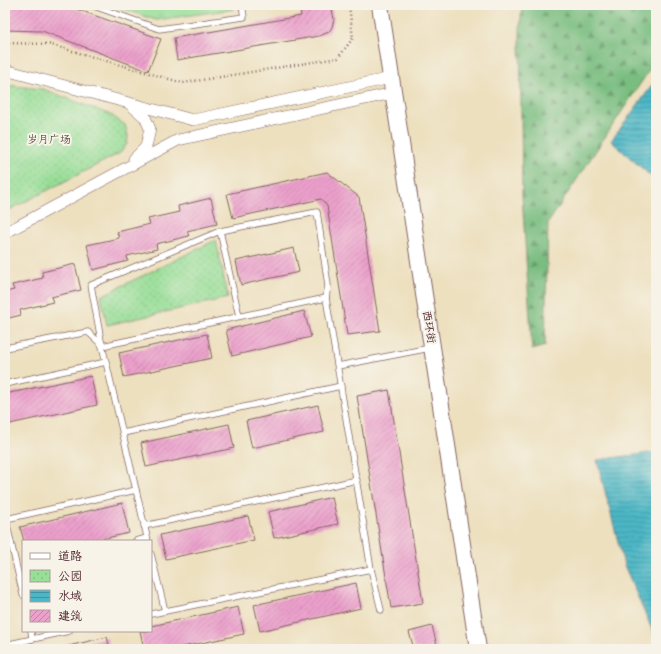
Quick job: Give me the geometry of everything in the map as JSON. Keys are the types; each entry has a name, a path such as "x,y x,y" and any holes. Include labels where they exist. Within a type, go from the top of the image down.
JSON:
{"main road":[{"name":"西环街","path":"380,5 478,649"}],"street":[{"path":"5,70 193,120 392,86"},
{"path":"5,233 178,140 392,86"},
{"path":"127,167 146,147 150,129 145,116 129,103"}],"lane":[{"path":"91,5 159,29 244,17 242,5"},
{"path":"148,540 102,346 90,285 220,231 317,212 328,285 326,298 371,569 380,610"},
{"path":"220,231 239,316"},
{"path":"102,346 326,298"},
{"path":"5,348 88,332 102,346"},
{"path":"338,366 432,348"},
{"path":"5,384 106,362"},
{"path":"123,433 341,386"},
{"path":"144,526 357,480"},
{"path":"22,586 20,568 5,518 136,490"},
{"path":"152,558 164,611"},
{"path":"152,614 371,569"},
{"path":"31,632 32,639"},
{"path":"5,645 65,632"}],"path":[{"path":"5,43 48,44 183,83 338,58 353,38 349,5"}],"green space":[{"path":"112,5 234,5 234,9 156,20"},
{"path":"522,5 656,5 656,60 548,223 545,346 532,350 522,195 520,30"},
{"name":"岁月广场","path":"5,85 43,89 111,115 125,125 128,136 127,144 120,153 5,212"},
{"path":"216,240 228,298 107,325 101,296"}],"water":[{"path":"656,80 656,173 652,177 611,141"},
{"path":"656,452 656,634 654,634 624,565 597,460"}],"building":[{"path":"5,5 65,5 161,39 148,71 42,31 5,30"},
{"path":"299,5 331,5 334,19 329,32 319,36 177,60 174,38 301,16"},
{"path":"327,172 359,197 380,331 347,335 327,206 321,199 233,218 227,194"},
{"path":"211,198 217,224 187,231 189,236 156,244 157,249 127,256 128,261 93,270 87,245 119,238 117,232 150,224 148,219 179,212 178,206"},
{"path":"294,248 299,272 241,285 236,261"},
{"path":"75,264 81,290 51,297 53,302 20,310 21,315 5,319 5,292 14,290 12,285 43,278 42,272"},
{"path":"304,311 311,337 232,356 226,330"},
{"path":"207,334 212,358 124,377 119,353"},
{"path":"91,376 97,405 5,425 5,394"},
{"path":"389,390 423,603 391,608 357,396"},
{"path":"318,405 324,432 252,448 246,421"},
{"path":"229,424 234,448 146,467 141,443"},
{"path":"332,497 338,524 274,538 268,512"},
{"path":"122,503 129,533 98,540 24,540 20,527"},
{"path":"248,516 254,540 166,559 160,535"},
{"path":"356,583 361,608 260,631 254,605"},
{"path":"238,607 244,634 173,649 144,649 140,632 152,632 152,626"},
{"path":"432,626 438,649 414,649 409,632"},
{"path":"107,637 110,649 60,649 60,648"}]}
